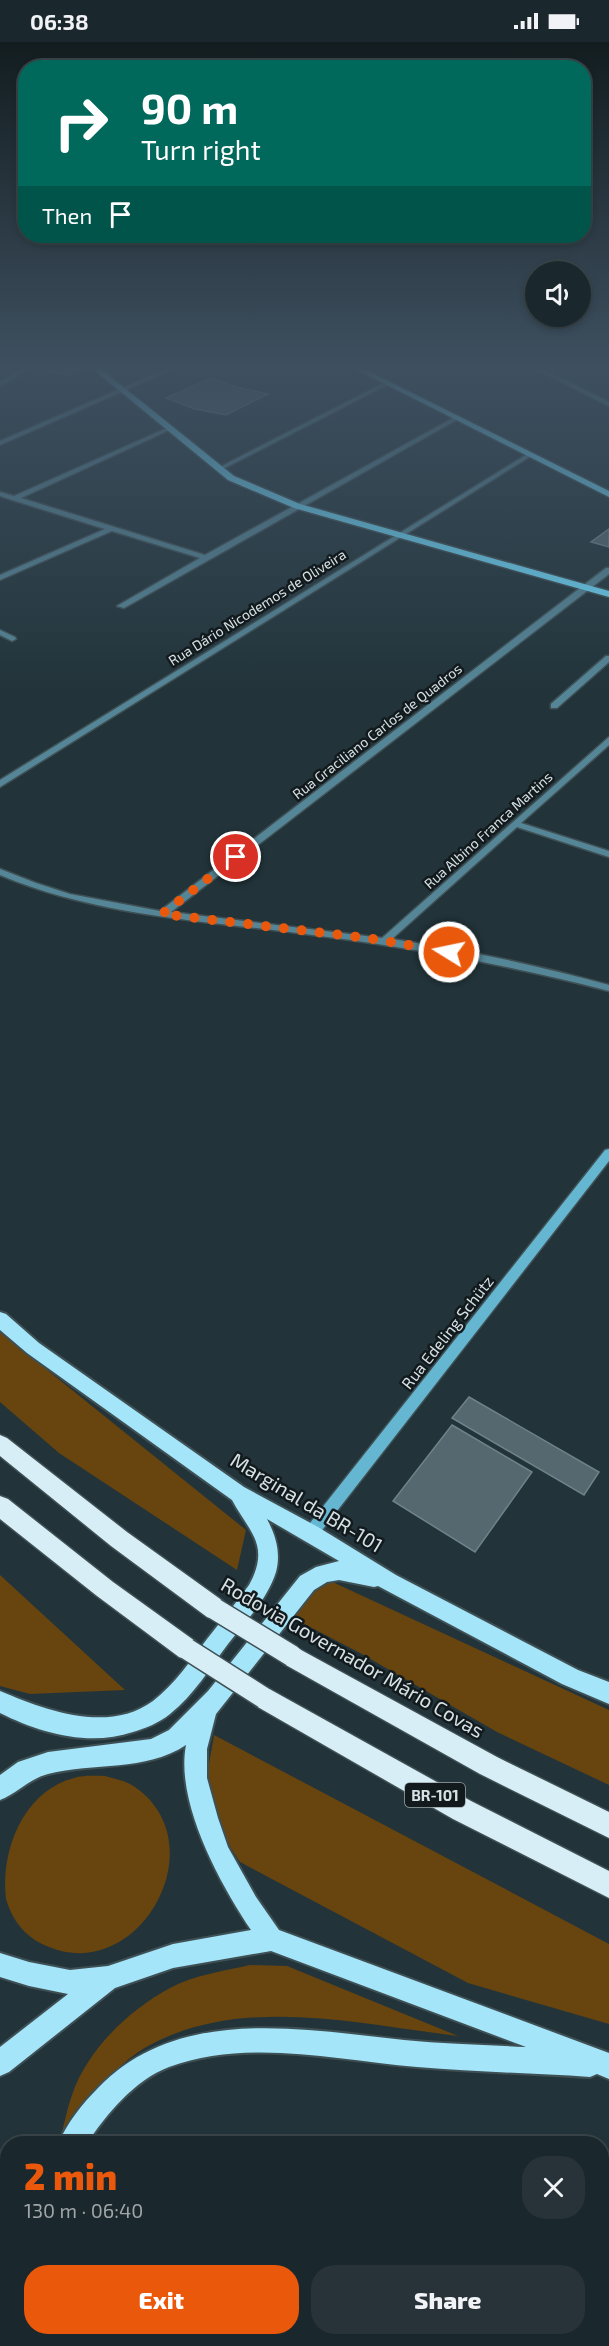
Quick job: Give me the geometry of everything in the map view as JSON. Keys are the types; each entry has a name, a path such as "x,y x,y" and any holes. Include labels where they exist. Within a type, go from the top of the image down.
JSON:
{"highway":[{"name":"Marginal da BR-101","path":"0,1319 33,1348 237,1493 311,1533 390,1582 570,1677 609,1693"},
{"name":"Rodovia Governador Mário Covas","path":"0,1444 119,1539 215,1609 292,1656 425,1731 609,1825"},
{"path":"0,1702 53,1724 91,1726 124,1724 151,1715 179,1691 260,1587 268,1566 268,1546 261,1528 237,1493"},
{"name":"BR-101","path":"0,1506 105,1589 186,1649 264,1698 462,1810 609,1885"},
{"path":"0,1789 25,1770 60,1761 150,1750 164,1746 179,1736 207,1708 307,1583 318,1573 340,1570 390,1582"},
{"path":"207,1708 198,1739 195,1771 204,1813 220,1859 245,1903 271,1939"},
{"path":"0,1965 29,1974 70,1982 108,1978 173,1956 271,1939 608,2065"},
{"path":"0,2063 108,1978"},
{"path":"77,2136 97,2108 141,2069 167,2055 221,2043 282,2042 415,2054 608,2065"}],"main road":[{"path":"232,477 250,487 297,506 609,594"},
{"path":"576,477 608,492"},
{"name":"Rua Edeling Schütz","path":"311,1533 609,1153"}],"street":[{"path":"14,499 64,477"},
{"path":"121,606 351,477"},
{"name":"Rua Dário Nicodemos de Oliveira","path":"0,784 493,477"},
{"path":"0,494 207,558"},
{"path":"0,578 111,529"},
{"name":"Rua Graciliano Carlos de Quadros","path":"162,914 609,570"},
{"path":"0,633 12,639"},
{"path":"554,706 609,658"},
{"name":"Rua Albino Franca Martins","path":"385,940 609,740"},
{"path":"515,824 609,854"},
{"path":"0,872 65,894 162,914 385,940 517,963 609,988"}],"shaded area":[{"path":"0,1332 246,1530 237,1570 59,1453 0,1402"},
{"path":"0,1575 125,1690 30,1694 0,1686"},
{"path":"326,1579 609,1710 609,1785 497,1732 360,1653 289,1616"},
{"path":"214,1735 609,1944 609,2024 468,1983 240,1862 223,1834 211,1803 208,1776"},
{"path":"105,1776 135,1787 159,1812 169,1841 168,1872 157,1902 138,1928 112,1946 82,1953 49,1947 27,1934 17,1922 6,1899 7,1861 12,1843 29,1809 56,1785 74,1778"},
{"path":"250,1965 287,1966 458,2036 342,2020 302,2017 262,2017 223,2021 186,2030 150,2045 124,2063 100,2088 61,2136 70,2100 79,2078 88,2062 111,2033 155,1997 179,1984 209,1974"}],"building":[{"path":"609,529 609,547 591,542"},
{"path":"469,1397 599,1472 584,1495 452,1418"},
{"path":"452,1425 532,1472 475,1552 393,1501"}],"route":[{"path":"236,857 162,914 385,940 449,952"}]}
